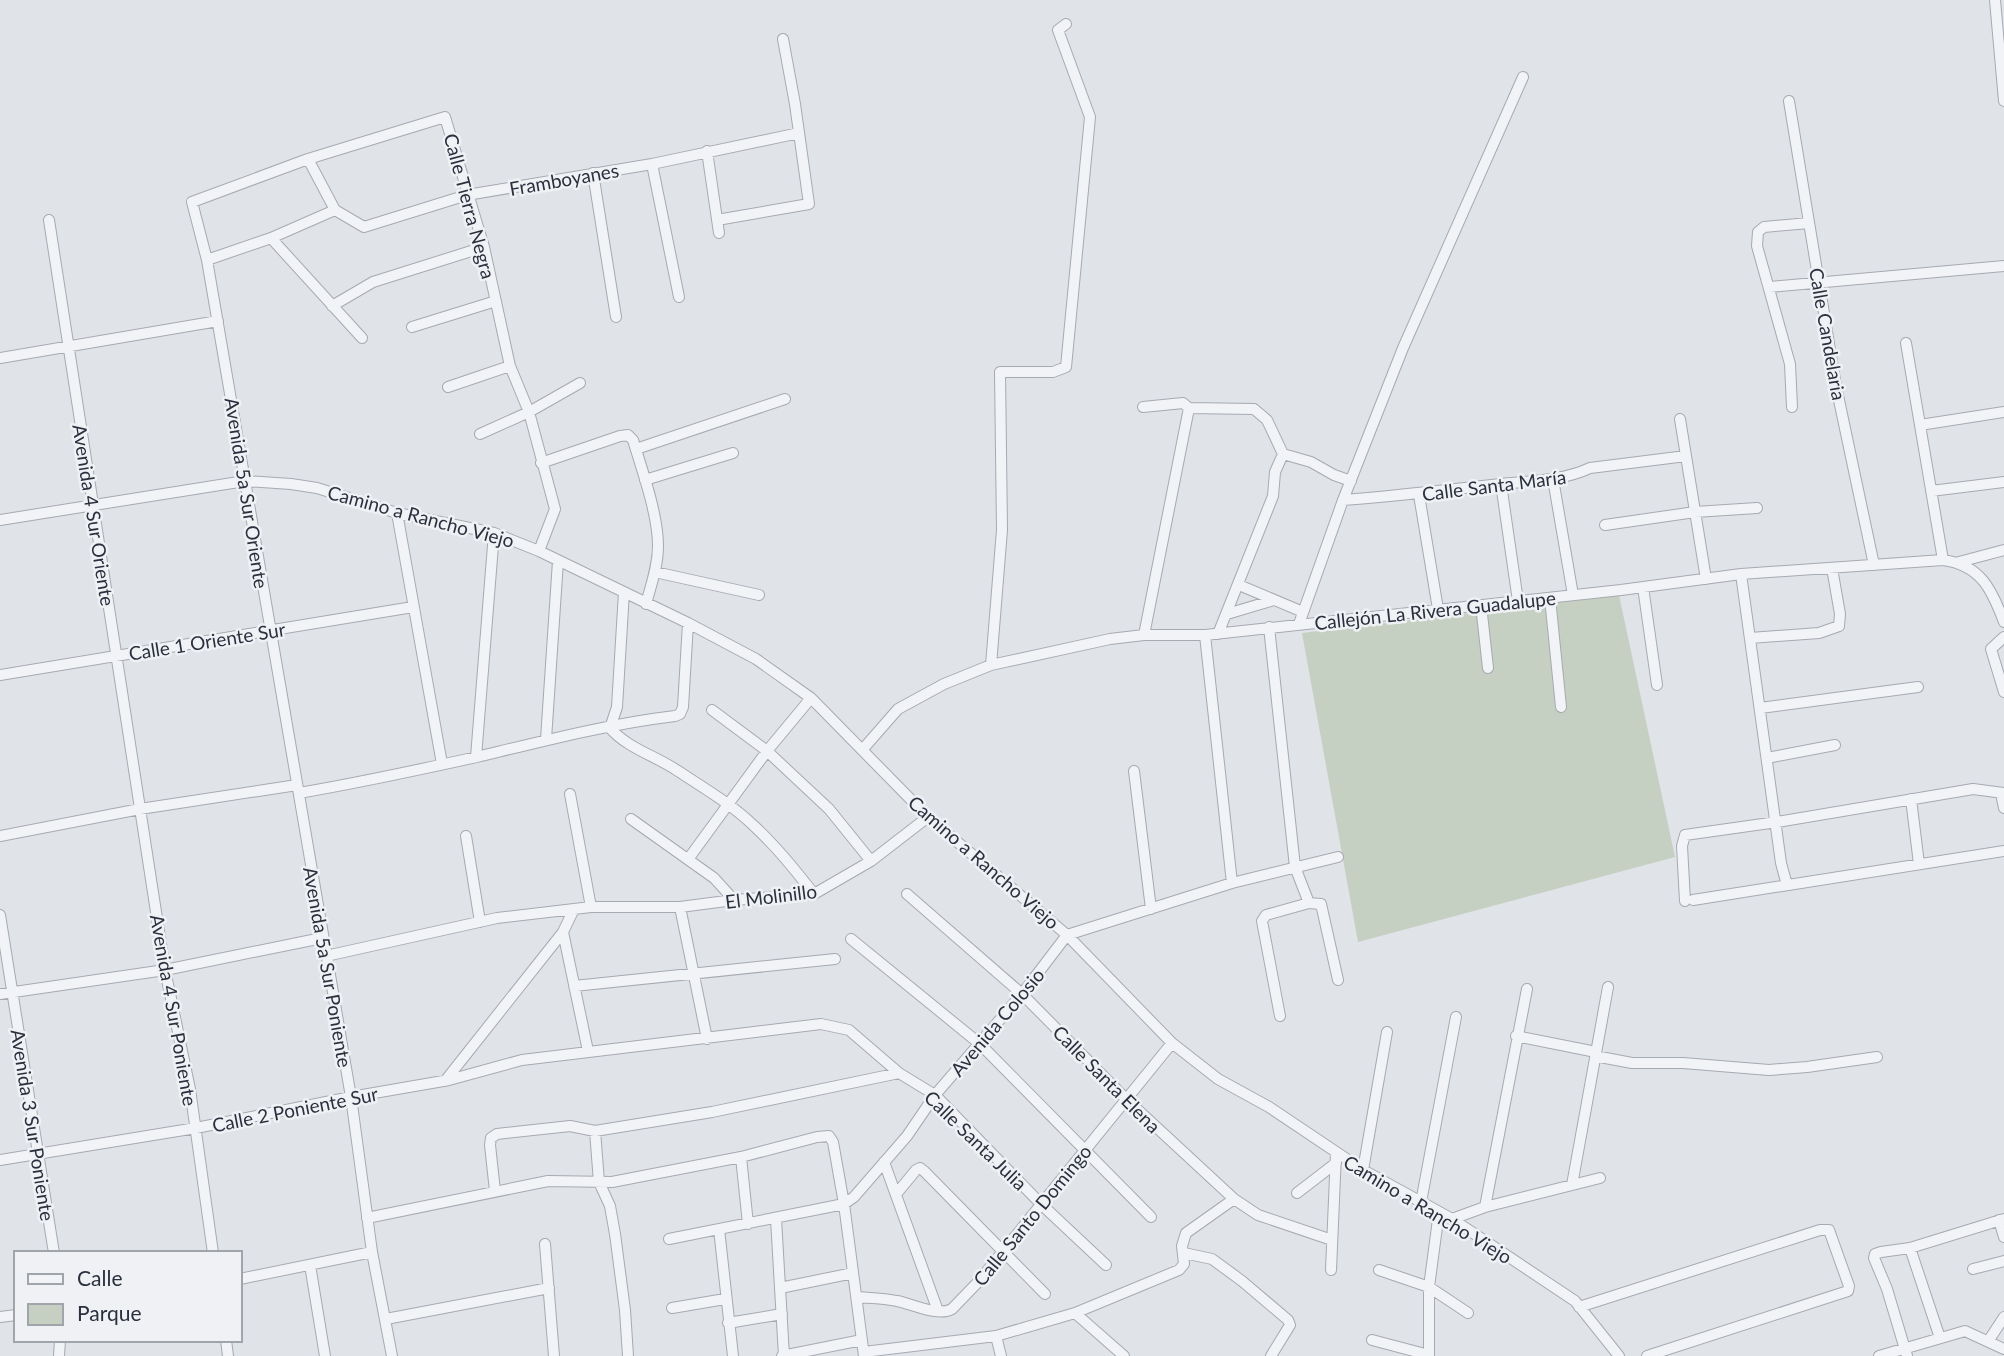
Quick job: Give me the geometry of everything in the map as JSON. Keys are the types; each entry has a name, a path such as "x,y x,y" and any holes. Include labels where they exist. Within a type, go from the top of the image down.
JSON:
{"street":[{"path":"1998,3 2004,101"},
{"path":"991,665 1002,530 1000,372 1053,372 1066,367 1090,117 1058,30 1066,24"},
{"path":"717,220 809,204 783,39"},
{"path":"1299,624 1343,500 1403,348 1523,77"},
{"name":"Calle Candelaria","path":"1789,101 1836,386 1874,565"},
{"name":"Calle Tierra Negra","path":"192,202 308,159 445,117 484,247 510,366 529,412 555,509 540,551"},
{"name":"Framboyanes","path":"335,210 364,227 467,195 652,164 708,150 799,133"},
{"path":"708,150 719,233"},
{"path":"207,260 330,215 335,210 308,159"},
{"path":"652,164 679,297"},
{"path":"593,173 616,317"},
{"name":"Avenida 5a Sur Oriente","path":"192,202 207,260 298,789"},
{"name":"Avenida 4 Sur Oriente","path":"49,220 139,809"},
{"path":"1792,407 1790,364 1770,287 1756,246 1758,232 1763,227 1809,223"},
{"path":"271,238 362,338"},
{"path":"332,306 373,282 484,247"},
{"path":"1770,287 2004,266"},
{"path":"412,327 496,301"},
{"path":"0,358 218,321"},
{"path":"1906,343 1943,560"},
{"path":"448,387 510,366"},
{"path":"480,434 529,412 580,383"},
{"path":"636,449 785,399"},
{"path":"1143,407 1183,403 1189,408 1254,409 1267,420 1283,454 1311,462 1351,481"},
{"path":"1144,635 1189,408"},
{"path":"1920,425 2004,412"},
{"path":"1679,419 1706,579"},
{"path":"541,463 628,435 636,449 645,480 658,544 646,604"},
{"path":"645,480 733,453"},
{"path":"1218,634 1273,496 1275,472 1283,454"},
{"name":"Calle Santa María","path":"1343,500 1419,495 1553,479 1576,475 1590,468 1686,456"},
{"path":"1553,479 1573,595"},
{"name":"Camino a Rancho Viejo","path":"0,520 245,481 273,481 317,488 397,513 494,533 540,551 688,623 756,659 811,698 929,817 1067,935 1172,1042 1217,1079 1269,1107 1336,1158 1452,1219 1575,1301 1619,1356"},
{"path":"1931,491 2004,482"},
{"path":"1501,484 1518,601"},
{"path":"1419,495 1438,609"},
{"path":"1605,525 1695,512 1756,508"},
{"path":"397,513 442,764"},
{"path":"476,757 494,533"},
{"path":"1959,562 2004,550"},
{"name":"Callejón La Rivera Guadalupe","path":"863,749 898,709 944,684 991,665 1110,639 1144,635 1218,634 1741,574 1943,560 1959,562"},
{"path":"546,739 558,561"},
{"path":"1959,562 1980,576 1995,599 2004,622"},
{"path":"1750,638 1819,633 1839,626 1840,614 1832,568"},
{"path":"654,572 759,595"},
{"path":"1741,574 1781,863 1787,885"},
{"path":"1239,585 1303,612"},
{"path":"1643,587 1657,685"},
{"path":"610,728 617,707 624,592"},
{"path":"1550,597 1561,707"},
{"path":"1227,614 1274,600"},
{"path":"1481,605 1488,668"},
{"name":"Calle 1 Oriente Sur","path":"0,675 413,607"},
{"path":"0,836 139,809 298,789 442,764 546,739 610,728 622,723 680,714 683,707 688,623"},
{"path":"1269,627 1295,867 1310,903"},
{"path":"1205,635 1233,883"},
{"path":"2004,637 1991,649 2004,692"},
{"path":"1760,708 1918,687"},
{"path":"689,858 767,751 811,698"},
{"path":"712,710 767,751 830,809 871,861"},
{"path":"610,728 623,741 659,758 753,824 786,858 814,894"},
{"path":"1768,758 1835,745"},
{"path":"1134,771 1152,909"},
{"name":"Avenida 5a Sur Poniente","path":"298,789 351,1097 372,1252 392,1356"},
{"path":"2004,808 2003,794 1973,789 1685,835 1682,846 1689,900 2004,851"},
{"path":"570,794 591,907"},
{"path":"1911,799 1919,864"},
{"name":"Avenida 4 Sur Poniente","path":"139,809 165,970 190,1089 213,1251"},
{"name":"El Molinillo","path":"326,956 480,922 574,909 680,907 814,894 871,861 929,817"},
{"path":"631,819 689,858 714,878 733,900"},
{"path":"466,836 480,922"},
{"path":"1067,935 1233,883 1338,856"},
{"path":"1781,863 1790,880 1812,882"},
{"name":"Calle Santa Elena","path":"907,894 1022,994 1126,1100 1234,1199 1258,1215 1332,1240"},
{"path":"1280,1016 1262,921 1266,915 1310,903 1321,904 1338,980"},
{"path":"680,907 707,1039"},
{"path":"445,1081 563,932 574,909"},
{"name":"Avenida 3 Sur Poniente","path":"0,915 54,1251"},
{"path":"563,932 588,1051"},
{"name":"Avenida Colosio","path":"844,1203 854,1197 906,1136 935,1096 1022,994 1067,935"},
{"path":"0,995 165,970 322,938"},
{"path":"851,939 980,1044 1151,1217"},
{"path":"574,986 835,959"},
{"path":"1572,1185 1608,987"},
{"path":"1485,1207 1527,989"},
{"path":"1421,1202 1456,1017"},
{"name":"Calle Santa Julia","path":"588,1051 821,1024 849,1030 899,1073 935,1096 1041,1204 1106,1265"},
{"path":"1363,1170 1387,1032"},
{"path":"1516,1036 1632,1063 1683,1063 1769,1070 1877,1058"},
{"name":"Calle Santo Domingo","path":"939,1311 947,1312 952,1309 979,1281 1172,1042"},
{"name":"Calle 2 Poniente Sur","path":"0,1160 196,1128 445,1081 522,1060 588,1051"},
{"path":"495,1191 491,1138 497,1134 570,1126 595,1131 712,1112 899,1073"},
{"path":"595,1131 601,1182 610,1206 615,1234 628,1356"},
{"path":"367,1218 548,1181 601,1182 741,1157 829,1136 833,1142 844,1203 864,1354 996,1336 1075,1313 1179,1270 1184,1264 1182,1246 1186,1233 1234,1199"},
{"path":"741,1157 748,1224"},
{"path":"1297,1193 1336,1158"},
{"path":"1331,1270 1336,1158"},
{"path":"884,1162 939,1311"},
{"path":"897,1193 920,1168 1045,1294"},
{"path":"1452,1219 1485,1207 1600,1178"},
{"path":"669,1239 844,1203"},
{"path":"1372,1340 1429,1356 1429,1287 1439,1212"},
{"path":"776,1219 783,1356 862,1340"},
{"path":"1905,1352 1887,1289 1874,1258 1875,1254 1910,1248 2001,1219 2004,1237"},
{"path":"719,1229 733,1356"},
{"path":"1579,1307 1820,1230 1829,1230 1849,1286 1848,1292 1647,1356"},
{"path":"545,1244 554,1356"},
{"path":"1910,1248 1940,1338"},
{"path":"242,1279 372,1252"},
{"path":"1184,1253 1212,1259 1288,1320 1290,1325 1271,1356"},
{"path":"1973,1269 2004,1261"},
{"path":"310,1265 325,1356"},
{"path":"1380,1270 1429,1287 1468,1313"},
{"path":"780,1288 853,1273"},
{"path":"386,1319 549,1288"},
{"path":"857,1297 896,1300 939,1311"},
{"path":"672,1308 725,1299"},
{"path":"1075,1313 1124,1356"},
{"path":"728,1323 782,1314"},
{"path":"1989,1340 2004,1317"},
{"path":"1878,1356 1905,1352 1965,1331 2004,1349"},
{"path":"996,1336 1001,1356"}],"green space":[{"path":"1619,595 1675,857 1358,942 1302,633"}]}
